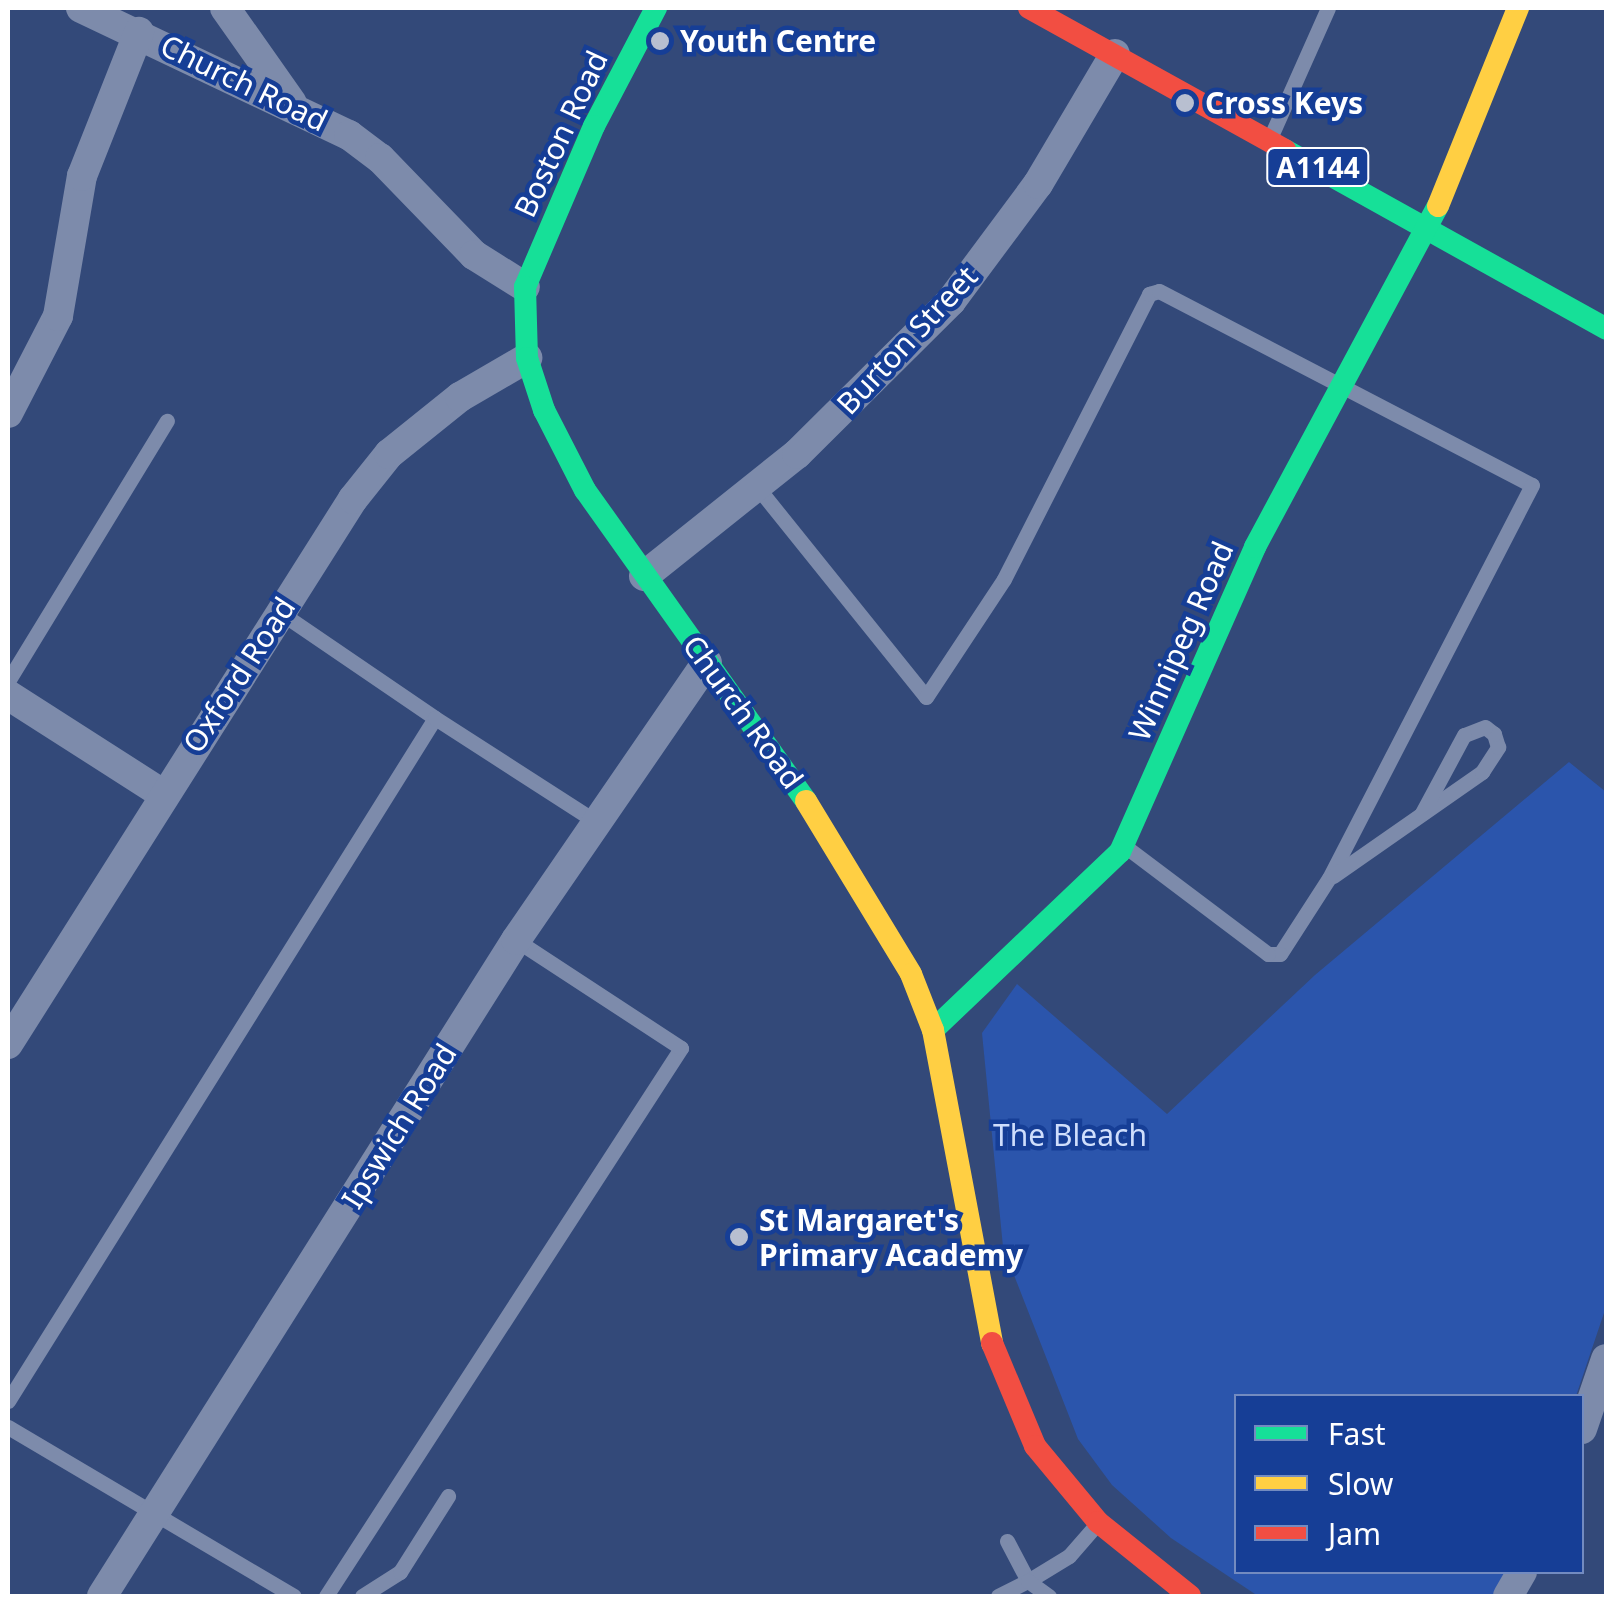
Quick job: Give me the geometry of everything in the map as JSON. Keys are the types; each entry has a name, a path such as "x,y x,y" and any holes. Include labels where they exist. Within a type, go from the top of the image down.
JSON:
{"main road":[{"name":"Boston Road","path":"525,287 594,126 656,8"},
{"name":"A1144","path":"1028,8 1270,138 1428,232 1601,321"},
{"name":"Winnipeg Road","path":"934,1030 1107,871 1123,844 1255,547 1428,232 1518,8"},
{"name":"Church Road","path":"525,287 527,358 544,410 585,490 873,907 934,1030 994,1350 1035,1446 1098,1522 1190,1596"}],"street":[{"name":"Church Road","path":"82,8 294,106 380,158 474,255 525,287"},
{"path":"225,8 294,106"},
{"path":"8,413 58,316 82,176 140,32"},
{"name":"Burton Street","path":"644,576 758,488 952,302 1038,184 1114,54"},
{"name":"Oxford Road","path":"8,1044 161,793 389,454 460,397 527,358"},
{"name":"Ipswich Road","path":"102,1596 516,940 707,662"},
{"path":"8,695 161,793"},
{"path":"1584,1422 1606,1359"},
{"path":"1508,1596 1521,1574"}],"lane":[{"path":"1270,138 1328,8"},
{"path":"758,488 926,697 1004,579 1150,294 1158,291 1532,485 1534,492 1330,878 1274,957 1123,844"},
{"path":"8,681 167,421"},
{"path":"281,613 595,821"},
{"path":"8,1402 435,718"},
{"path":"1330,878 1422,813 1492,762 1494,734 1485,727 1464,735 1422,813"},
{"path":"326,1596 681,1048 516,940"},
{"path":"8,1427 294,1596"},
{"path":"362,1596 400,1572 448,1496"},
{"path":"998,1596 1070,1556 1098,1522"},
{"path":"1007,1540 1028,1581 1049,1596"}],"green space":[{"name":"The Bleach","path":"1569,762 1606,792 1606,1307 1577,1394 1234,1394 1234,1574 1507,1574 1494,1596 1258,1596 1171,1538 1112,1485 1078,1439 1003,1247 982,1033 1017,984 1167,1114 1315,975"}],"traffic: fast":[{"path":"656,8 594,126 525,287 527,358 544,410 585,490 806,801"},
{"path":"1285,150 1606,329"},
{"path":"933,1030 1120,852 1255,547 1438,206"}],"traffic: slow":[{"path":"1438,206 1518,8"},
{"path":"806,801 911,974 933,1030 992,1343"}],"traffic: jam":[{"path":"1029,8 1285,150"},
{"path":"992,1343 1035,1446 1098,1522 1190,1596"}],"place":[{"name":"Youth Centre","path":"660,41"},
{"name":"Cross Keys","path":"1185,103"},
{"name":"St Margaret's Primary Academy","path":"739,1237"}]}
